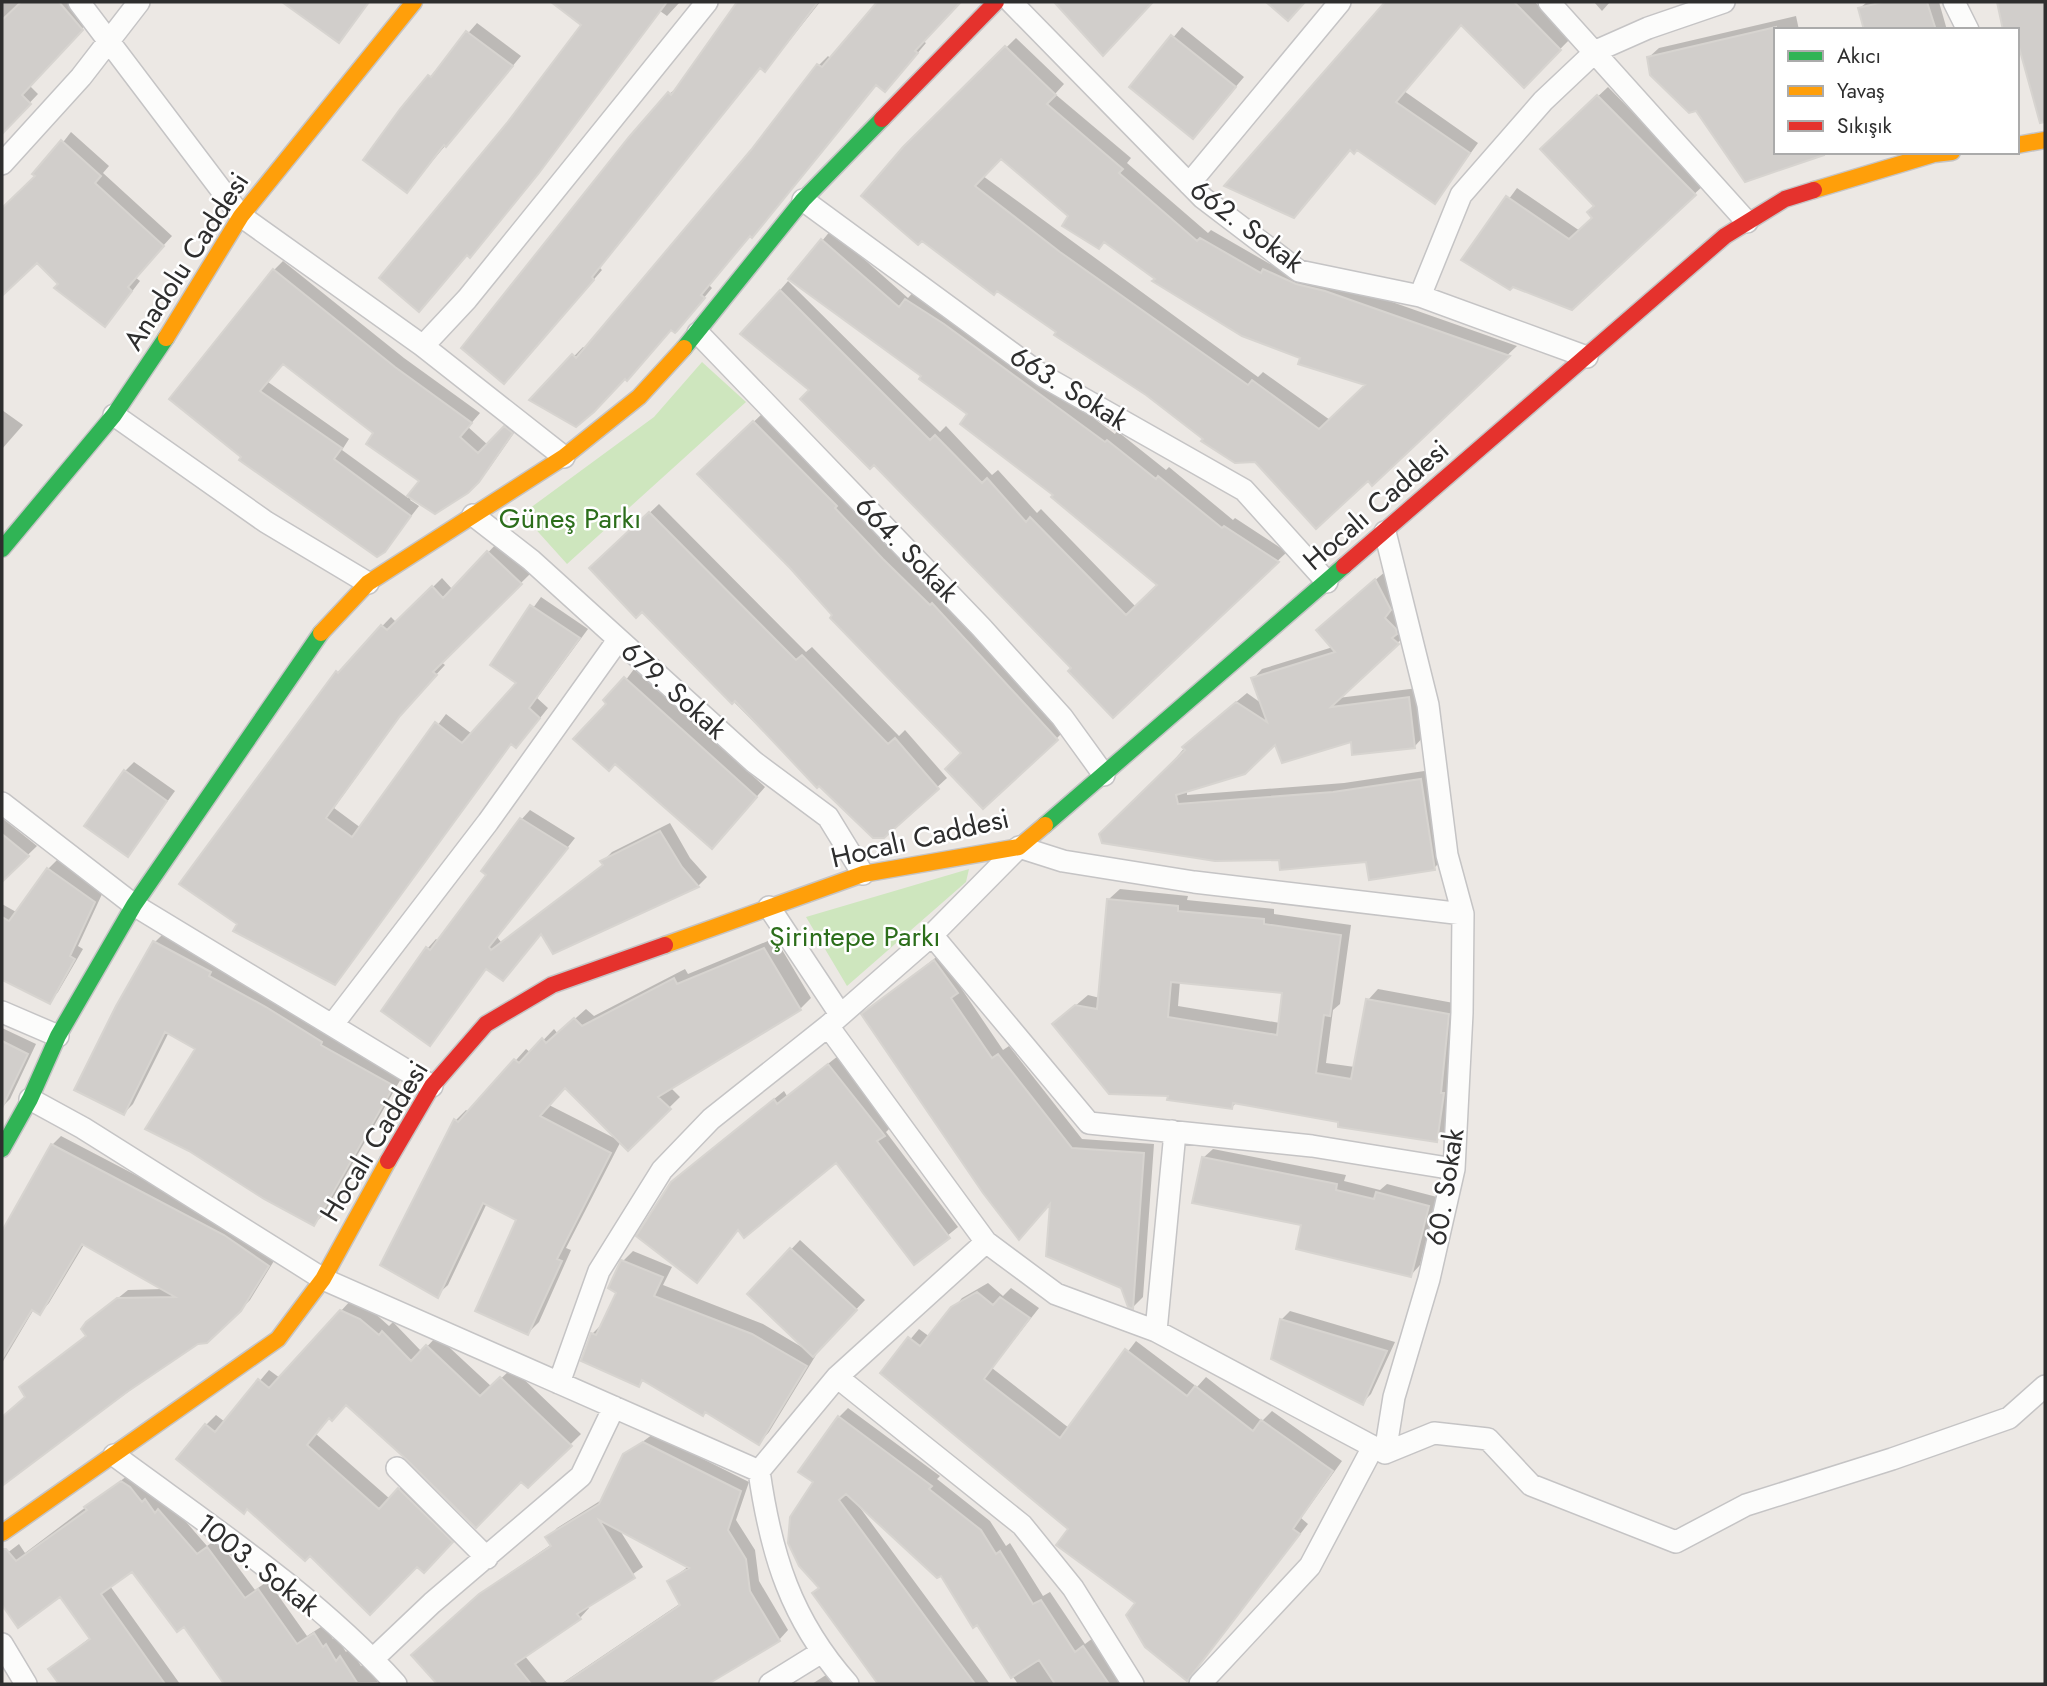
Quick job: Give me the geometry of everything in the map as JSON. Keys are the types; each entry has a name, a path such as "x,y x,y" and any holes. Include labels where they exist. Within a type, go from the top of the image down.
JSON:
{"street":[{"path":"79,2 107,43 242,216 423,346 564,457"},
{"path":"2,164 81,77 139,2"},
{"name":"Anadolu Caddesi","path":"2,549 114,415 137,384 242,216 414,2"},
{"path":"423,346 467,299 707,2"},
{"path":"2,1149 30,1099 58,1036 134,905 318,636 368,583 564,457 639,397 698,333 803,200 996,2"},
{"name":"662. Sokak","path":"1011,2 1189,184 1299,271 1420,296 1587,357"},
{"path":"1189,184 1340,2"},
{"path":"1549,2 1596,51 1654,122 1747,222"},
{"path":"1420,296 1461,195 1543,101 1596,51 1648,28 1724,2"},
{"path":"1954,2 1967,28"},
{"path":"2019,145 2045,141"},
{"name":"Hocalı Caddesi","path":"2,1532 278,1339 323,1279 401,1136 432,1086 486,1024 552,985 863,874 1019,847 1725,236 1785,199 1934,154"},
{"name":"663. Sokak","path":"803,200 1043,376 1244,490 1327,582"},
{"name":"664. Sokak","path":"698,333 981,627 1062,717 1104,775"},
{"path":"114,415 266,522 368,583"},
{"name":"679. Sokak","path":"473,515 531,560 754,762 828,817 863,874"},
{"name":"60. Sokak","path":"1200,1684 1310,1566 1379,1450 1429,1279 1454,1169 1462,1013 1463,914 1447,855 1428,705 1385,532"},
{"path":"333,1024 488,822 618,640"},
{"path":"2,803 134,905 432,1086"},
{"path":"559,1383 599,1271 662,1170 711,1119 834,1020 932,934 1019,847 1063,861 1194,882 1463,914"},
{"path":"769,906 834,1020 986,1242 1056,1294 1156,1331 1379,1450 1434,1433 1488,1439 1531,1485 1676,1542 1746,1506 2009,1418 2045,1386"},
{"path":"932,934 1089,1123 1312,1146 1454,1169"},
{"path":"2,1012 58,1036"},
{"path":"30,1099 83,1128 323,1279 760,1471"},
{"path":"1156,1331 1173,1156 1172,1131"},
{"path":"848,1684 820,1653 785,1584 768,1534 760,1471 837,1377 986,1242"},
{"path":"837,1377 1022,1525 1073,1588 1133,1684"},
{"path":"373,1659 581,1476 614,1407"},
{"name":"1003. Sokak","path":"114,1455 261,1564 373,1659 396,1684"},
{"path":"397,1468 487,1558"},
{"path":"2,1644 24,1684"},
{"path":"770,1684 820,1653"}],"green space":[{"name":"Güneş Parkı","path":"702,362 746,402 567,564 522,514 654,417"},
{"name":"Şirintepe Parkı","path":"969,869 966,882 847,986 806,917"}],"building":[{"path":"21,2 59,2 83,30 22,95 31,104 2,134 2,20"},
{"path":"282,2 369,2 339,43"},
{"path":"551,2 667,2 539,173 470,258 467,255 419,312 379,278 507,123 581,25"},
{"path":"737,2 818,2 765,72 760,68 592,277 594,280 504,384 461,348 629,137 668,92 671,95"},
{"path":"877,2 961,2 915,51 918,53 885,92 876,85 752,238 750,236 701,295 705,298 677,331 675,333 671,330 627,381 625,379 594,412 576,427 529,400 572,354 576,358 751,150 817,64 822,67"},
{"path":"1054,2 1153,2 1103,56"},
{"path":"1266,2 1305,2 1288,21"},
{"path":"1385,2 1514,2 1561,50 1524,88 1461,25 1396,102 1470,153 1435,204 1357,150 1354,154 1350,150 1294,218 1224,186"},
{"path":"1883,2 1927,2 1935,28 1863,28 1858,8"},
{"path":"1997,2 2045,2 2045,122 2040,123 2019,47 2019,28 2003,28"},
{"path":"1776,27 1774,154 1824,155 1745,182 1696,111 1689,113 1650,75 1647,57"},
{"path":"466,31 513,66 446,147 444,145 407,193 363,160 400,109 428,75 431,77"},
{"path":"1171,35 1236,87 1193,139 1129,87"},
{"path":"1005,46 1056,95 1047,104 1123,169 1119,173 1197,241 1200,238 1261,273 1263,269 1296,284 1325,291 1510,356 1372,486 1368,481 1316,529 1255,462 1235,463 1201,441 1203,439 1146,395 1054,335 1056,332 997,291 994,295 922,241 918,245 861,196 903,147","holes":["1001,159 1068,216 1062,226 1099,249 1104,242 1155,279 1152,281 1242,336 1300,358 1298,364 1365,385 1319,429 1252,380 1248,385 1060,252 975,186"]},
{"path":"1597,95 1696,195 1572,310 1513,287 1510,290 1461,260 1506,196 1569,239 1592,218 1587,212 1594,206 1540,149"},
{"path":"61,140 101,176 95,183 164,246 128,287 132,291 105,327 54,288 58,284 37,263 2,296 2,208 35,176 32,174"},
{"path":"821,239 899,307 905,299 944,324 1105,442 1107,440 1156,479 1158,476 1222,528 1224,526 1279,562 1113,718 1068,671 1071,668 874,465 870,469 800,399 809,390 740,334 780,290 930,440 935,435 982,483 987,478 1026,522 1030,517 1126,615 1157,585 1051,497 1053,495 960,424 967,414 919,379 921,376 788,279"},
{"path":"273,269 395,367 472,423 460,437 478,453 504,426 513,433 479,482 468,493 435,514 407,496 419,481 366,444 373,433 283,364 260,391 342,448 334,459 411,516 385,552 377,557 239,460 241,457 169,399"},
{"path":"753,421 837,506 835,508 883,559 930,605 932,603 1058,740 983,809 945,769 961,753 830,618 832,615 790,568 697,474"},
{"path":"649,512 796,660 802,655 888,744 895,738 939,789 884,838 873,838 819,786 817,788 735,701 732,704 642,612 636,618 589,568"},
{"path":"487,551 522,584 433,672 437,675 400,716 326,818 352,837 435,722 462,743 516,683 490,665 530,605 580,638 529,708 540,718 516,748 511,744 335,985 233,931 237,924 179,884 336,671 338,673 381,625 387,630 432,586 443,598"},
{"path":"1375,579 1391,610 1385,618 1396,629 1397,634 1392,638 1399,644 1331,707 1409,697 1415,748 1352,755 1351,742 1282,763 1275,745 1245,774 1176,795 1178,804 1333,792 1421,779 1435,870 1369,880 1366,862 1280,870 1279,860 1215,861 1102,843 1099,834 1185,750 1182,747 1236,702 1267,722 1251,678 1335,652 1316,630"},
{"path":"624,677 757,797 712,849 615,764 609,771 573,739 606,704 603,700"},
{"path":"124,770 167,801 128,857 84,826"},
{"path":"520,818 568,848 489,947 491,950 603,865 600,861 660,831 682,867 699,887 553,954 541,934 503,981 486,969 430,1046 381,1011 426,947 430,950 486,875 481,871"},
{"path":"2,834 29,856 2,882"},
{"path":"47,868 95,902 70,956 75,959 50,1004 2,980 2,917 9,921"},
{"path":"1107,899 1178,906 1178,911 1264,919 1264,924 1341,935 1330,1016 1324,1015 1316,1073 1351,1079 1366,999 1449,1014 1441,1093 1444,1093 1437,1142 1338,1127 1338,1122 1233,1103 1232,1109 1167,1100 1168,1096 1109,1094 1052,1024 1075,1005 1097,1009","holes":["1171,982 1282,993 1277,1035 1168,1017"]},
{"path":"153,941 211,972 209,976 266,1007 322,1042 321,1045 394,1086 314,1226 264,1199 189,1151 145,1129 195,1049 165,1032 124,1115 74,1090 116,1006"},
{"path":"764,948 801,1010 658,1097 671,1109 628,1151 565,1088 540,1116 611,1153 557,1259 562,1261 528,1335 475,1311 516,1220 483,1203 438,1298 380,1265 454,1119 458,1122 514,1059 519,1063 542,1038 546,1043 574,1018 582,1026 674,978 677,984"},
{"path":"934,960 958,993 951,998 992,1058 998,1054 1072,1148 1144,1153 1133,1309 1128,1307 1121,1288 1046,1256 1050,1204 1019,1240 983,1193 861,1014"},
{"path":"2,1041 28,1054 2,1108"},
{"path":"828,1064 885,1136 877,1141 950,1238 914,1265 836,1163 744,1238 738,1230 697,1283 636,1236 671,1182 774,1099 777,1104"},
{"path":"51,1144 224,1235 269,1266 241,1311 207,1343 198,1344 127,1392 2,1486 2,1417 25,1397 19,1387 86,1336 81,1329 86,1322 117,1298 175,1297 82,1244 40,1315 32,1310 2,1359 2,1231"},
{"path":"1202,1157 1337,1184 1336,1190 1374,1199 1376,1192 1429,1206 1411,1277 1296,1249 1301,1225 1192,1203"},
{"path":"790,1248 857,1310 813,1357 747,1294"},
{"path":"621,1260 663,1277 654,1296 752,1334 807,1366 759,1445 705,1412 703,1416 642,1380 639,1387 581,1361 591,1333 596,1335 616,1293 608,1288"},
{"path":"977,1292 993,1305 1000,1297 1030,1318 984,1379 1060,1438 1125,1349 1187,1396 1195,1386 1253,1431 1261,1420 1333,1471 1293,1529 1300,1534 1187,1681 1145,1647 1126,1615 1135,1603 1056,1545 1068,1529 880,1373 908,1337 920,1346 951,1307"},
{"path":"340,1310 360,1319 379,1335 382,1331 411,1361 426,1345 480,1396 500,1377 572,1446 528,1488 521,1482 476,1528 346,1405 332,1421 329,1418 307,1445 379,1509 398,1488 453,1542 424,1573 417,1567 370,1615 310,1556 305,1561 247,1509 244,1514 176,1459 205,1424 215,1432 258,1379 269,1388"},
{"path":"1280,1319 1387,1351 1363,1405 1271,1359"},
{"path":"838,1416 932,1486 929,1489 981,1530 996,1554 1000,1551 1033,1604 1041,1600 1075,1652 1083,1646 1109,1684 1055,1684 1039,1660 1011,1678 977,1625 973,1628 941,1576 937,1578 846,1494 839,1500 975,1684 878,1684 812,1593 819,1588 799,1566 788,1543 790,1517 813,1482 798,1472"},
{"path":"643,1442 741,1491 728,1530 746,1559 750,1591 780,1641 708,1684 563,1684 680,1605 667,1581 689,1568 599,1520 635,1578 577,1614 581,1619 515,1664 531,1684 437,1684 411,1655 479,1594 551,1546 545,1537 599,1504 623,1454"},
{"path":"121,1481 130,1487 142,1502 145,1499 155,1513 158,1509 197,1554 207,1547 245,1598 258,1589 297,1644 314,1633 323,1647 326,1644 336,1661 340,1656 358,1684 224,1684 184,1627 177,1632 132,1572 101,1594 165,1684 59,1684 48,1669 90,1639 60,1597 18,1628 2,1605 2,1549 6,1549 16,1561 87,1510 84,1507"}],"traffic: fast":[{"path":"684,348 803,200 882,119"},
{"path":"2,549 114,415 166,338"},
{"path":"1045,825 1344,566"},
{"path":"2,1149 30,1099 58,1036 134,905 321,633"}],"traffic: slow":[{"path":"166,338 241,216 414,2"},
{"path":"2019,145 2045,140"},
{"path":"1814,190 1934,154"},
{"path":"321,633 368,583 564,457 639,397 684,348"},
{"path":"665,945 863,874 1019,847 1045,825"},
{"path":"2,1533 278,1339 323,1279 388,1161"}],"traffic: jam":[{"path":"882,119 996,2"},
{"path":"1344,566 1725,236 1785,199 1814,190"},
{"path":"388,1161 432,1086 486,1024 552,985 665,945"}]}
